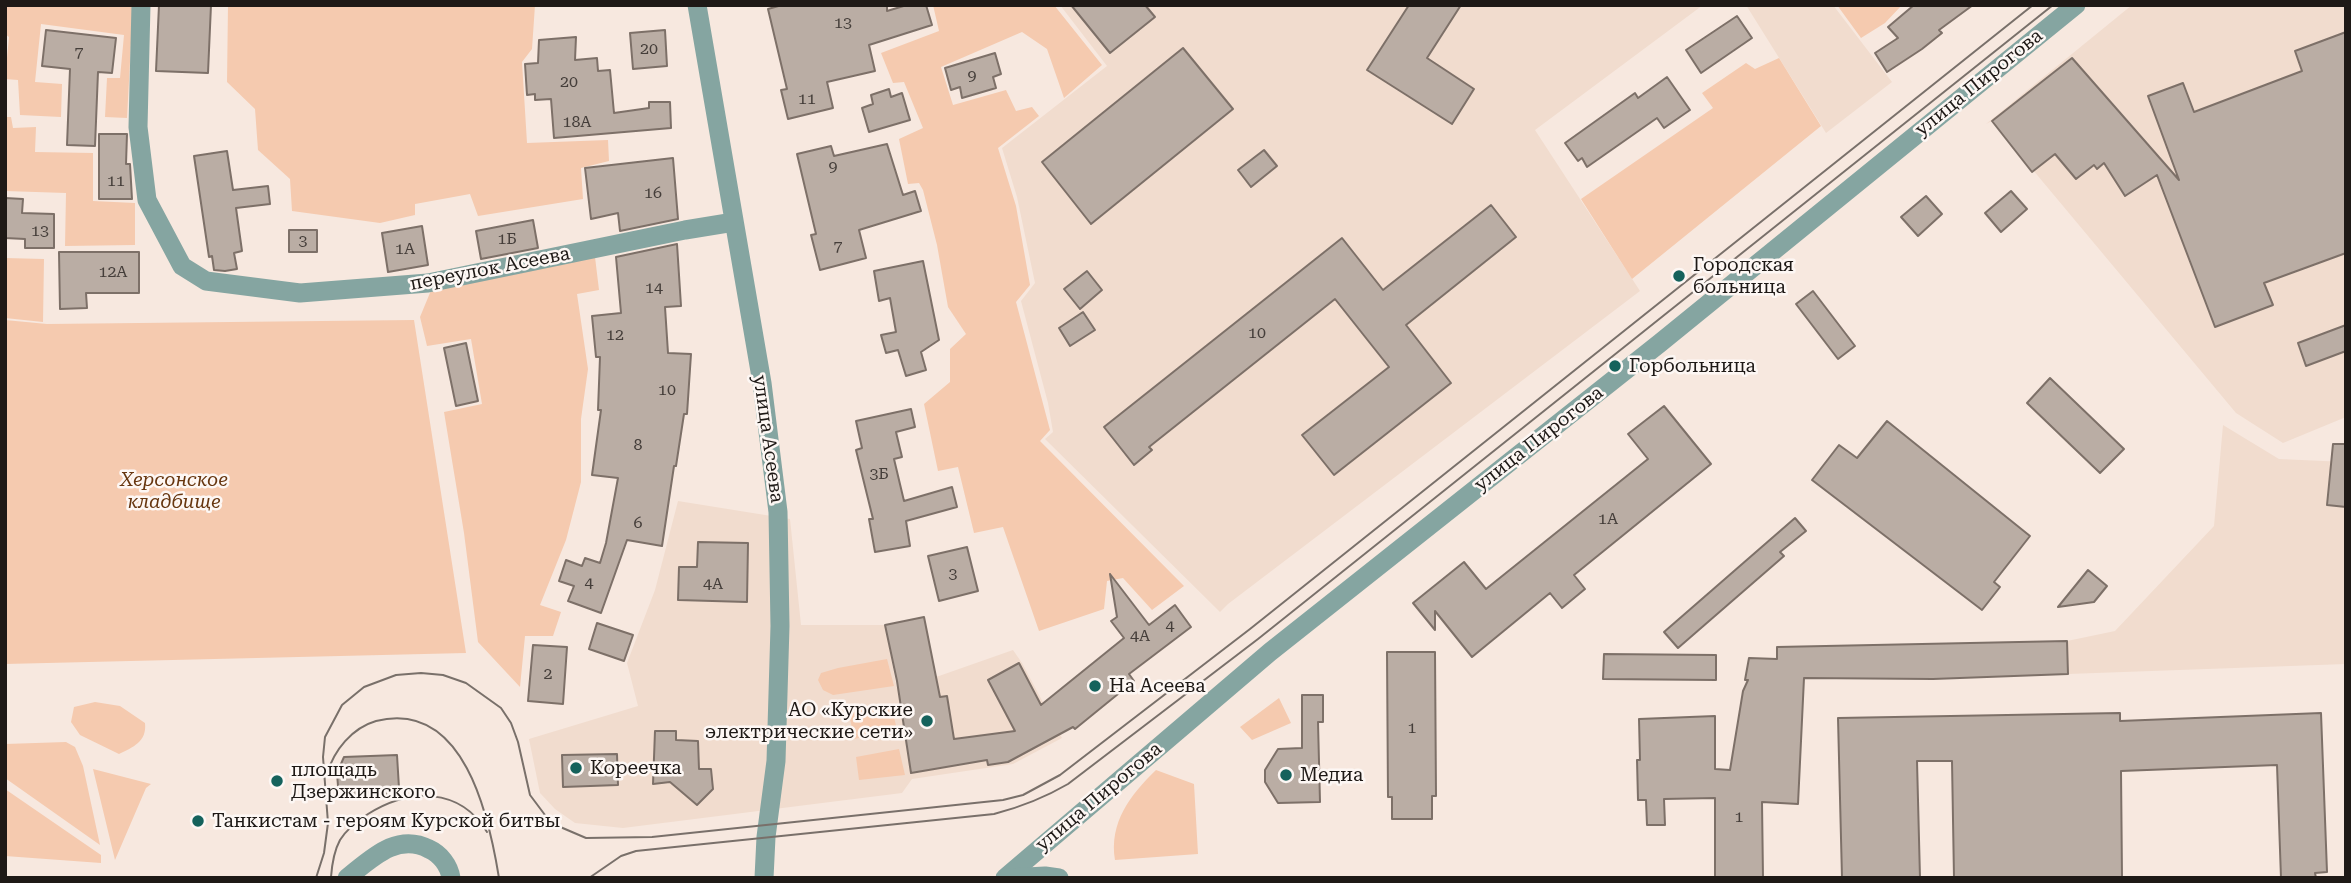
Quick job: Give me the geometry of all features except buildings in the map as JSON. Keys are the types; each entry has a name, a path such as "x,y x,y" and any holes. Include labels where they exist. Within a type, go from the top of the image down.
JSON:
{"street":[{"name":"переулок Асеева","path":"141,5 138,127 146,200 182,266 206,281 300,293 428,283 734,222"},
{"name":"улица Асеева","path":"697,5 762,383 778,512 780,626 776,761 766,837 764,878"},
{"name":"улица Пирогова","path":"1007,878 1270,652 1649,351 2076,5"},
{"path":"347,878 381,852 409,842 437,853 451,878"},
{"path":"1007,878 1059,878"}],"shaded area":[{"path":"1060,5 1703,5 1535,130 1640,291 1220,612 1045,439 1053,432 1048,403 1021,301 1035,283 1017,197 1002,148 1107,66"},
{"path":"1746,5 1833,5 1892,82 1826,133"},
{"path":"2132,5 2346,5 2346,417 2283,443 2236,413 1992,121 1986,124"},
{"path":"2223,425 2279,459 2346,462 2346,664 2068,674 2067,641 2115,631 2214,526"},
{"path":"678,501 790,519 801,625 885,625 897,689 900,684 939,676 1013,650 1062,738 1013,764 912,779 902,793 623,828 575,823 555,809 540,793 529,739 638,706 627,663 655,590"}],"green space":[{"path":"5,5 133,5 127,118 105,117 107,78 120,78 124,35 41,24 35,82 62,84 61,117 20,115 18,80 5,79 9,37 5,34"},
{"path":"228,5 535,5 532,49 522,62 527,143 608,140 609,161 581,168 583,199 478,216 470,194 415,204 415,215 380,223 292,211 290,179 258,150 255,109 227,82"},
{"path":"933,5 1054,5 1102,65 1064,98 1047,49 1022,32 941,67 953,105 1006,90 1016,111 1032,107 1039,116 998,148 1016,206 1030,285 1016,302 1050,430 1040,441 1184,586 1152,610 1123,578 1107,581 1104,609 1039,631 1003,527 974,533 958,467 938,471 924,404 950,382 950,349 966,334 948,307 937,245 923,190 919,183 908,184 899,139 923,128 904,82 893,83 881,53 939,31"},
{"path":"1837,5 1902,5 1885,23 1861,38"},
{"path":"1779,58 1821,126 1632,279 1581,199 1713,108 1702,93 1746,63 1755,69"},
{"path":"5,117 11,117 13,128 36,127 35,152 93,153 93,201 135,203 135,245 65,246 66,193 5,191"},
{"path":"595,257 599,290 577,294 588,369 581,419 581,482 566,540 540,605 561,612 553,636 525,636 520,687 478,642 444,412 482,404 471,339 427,346 420,317 432,288"},
{"path":"5,258 44,259 43,322 5,318"},
{"name":"Херсонское кладбище","path":"5,320 47,324 414,320 466,653 5,664"},
{"path":"887,659 894,686 833,695 823,690 818,680 821,673"},
{"path":"1279,698 1291,723 1252,740 1240,727"},
{"path":"95,702 120,706 145,723 144,735 134,746 119,754 80,735 71,722 74,707"},
{"path":"891,704 897,730 854,739 849,713"},
{"path":"66,742 75,747 83,766 100,845 5,778 5,744"},
{"path":"899,749 905,775 859,780 856,757"},
{"path":"93,769 151,784 146,788 115,860"},
{"path":"1156,770 1194,784 1198,854 1115,860 1115,834 1123,810"},
{"path":"5,789 101,855 101,863 5,856"}],"tram line":[{"path":"316,878 324,853 328,823 323,757 325,737 342,705 364,687 396,675 443,675 466,683 501,708 511,723 518,742 530,795 551,823 586,838 652,837 1003,800 1023,795 1060,775 1250,629 2033,5"},
{"path":"589,878 621,856 636,851 994,814 1032,802 1068,784 1258,639 2053,5"},
{"path":"327,774 345,741 367,724 406,719 431,728 451,745 467,768 488,824 499,878"},
{"path":"331,877 336,849 346,832 368,814 400,800 417,796 448,800 476,817 487,832"}],"place":[{"name":"Городская больница","path":"1679,276"},
{"name":"Горбольница","path":"1615,366"},
{"name":"На Асеева","path":"1095,686"},
{"name":"АО «Курские электрические сети»","path":"927,721"},
{"name":"Кореечка","path":"576,768"},
{"name":"Медиа","path":"1286,775"},
{"name":"площадь Дзержинского","path":"277,781"},
{"name":"Танкистам - героям Курской битвы","path":"198,821"}]}
